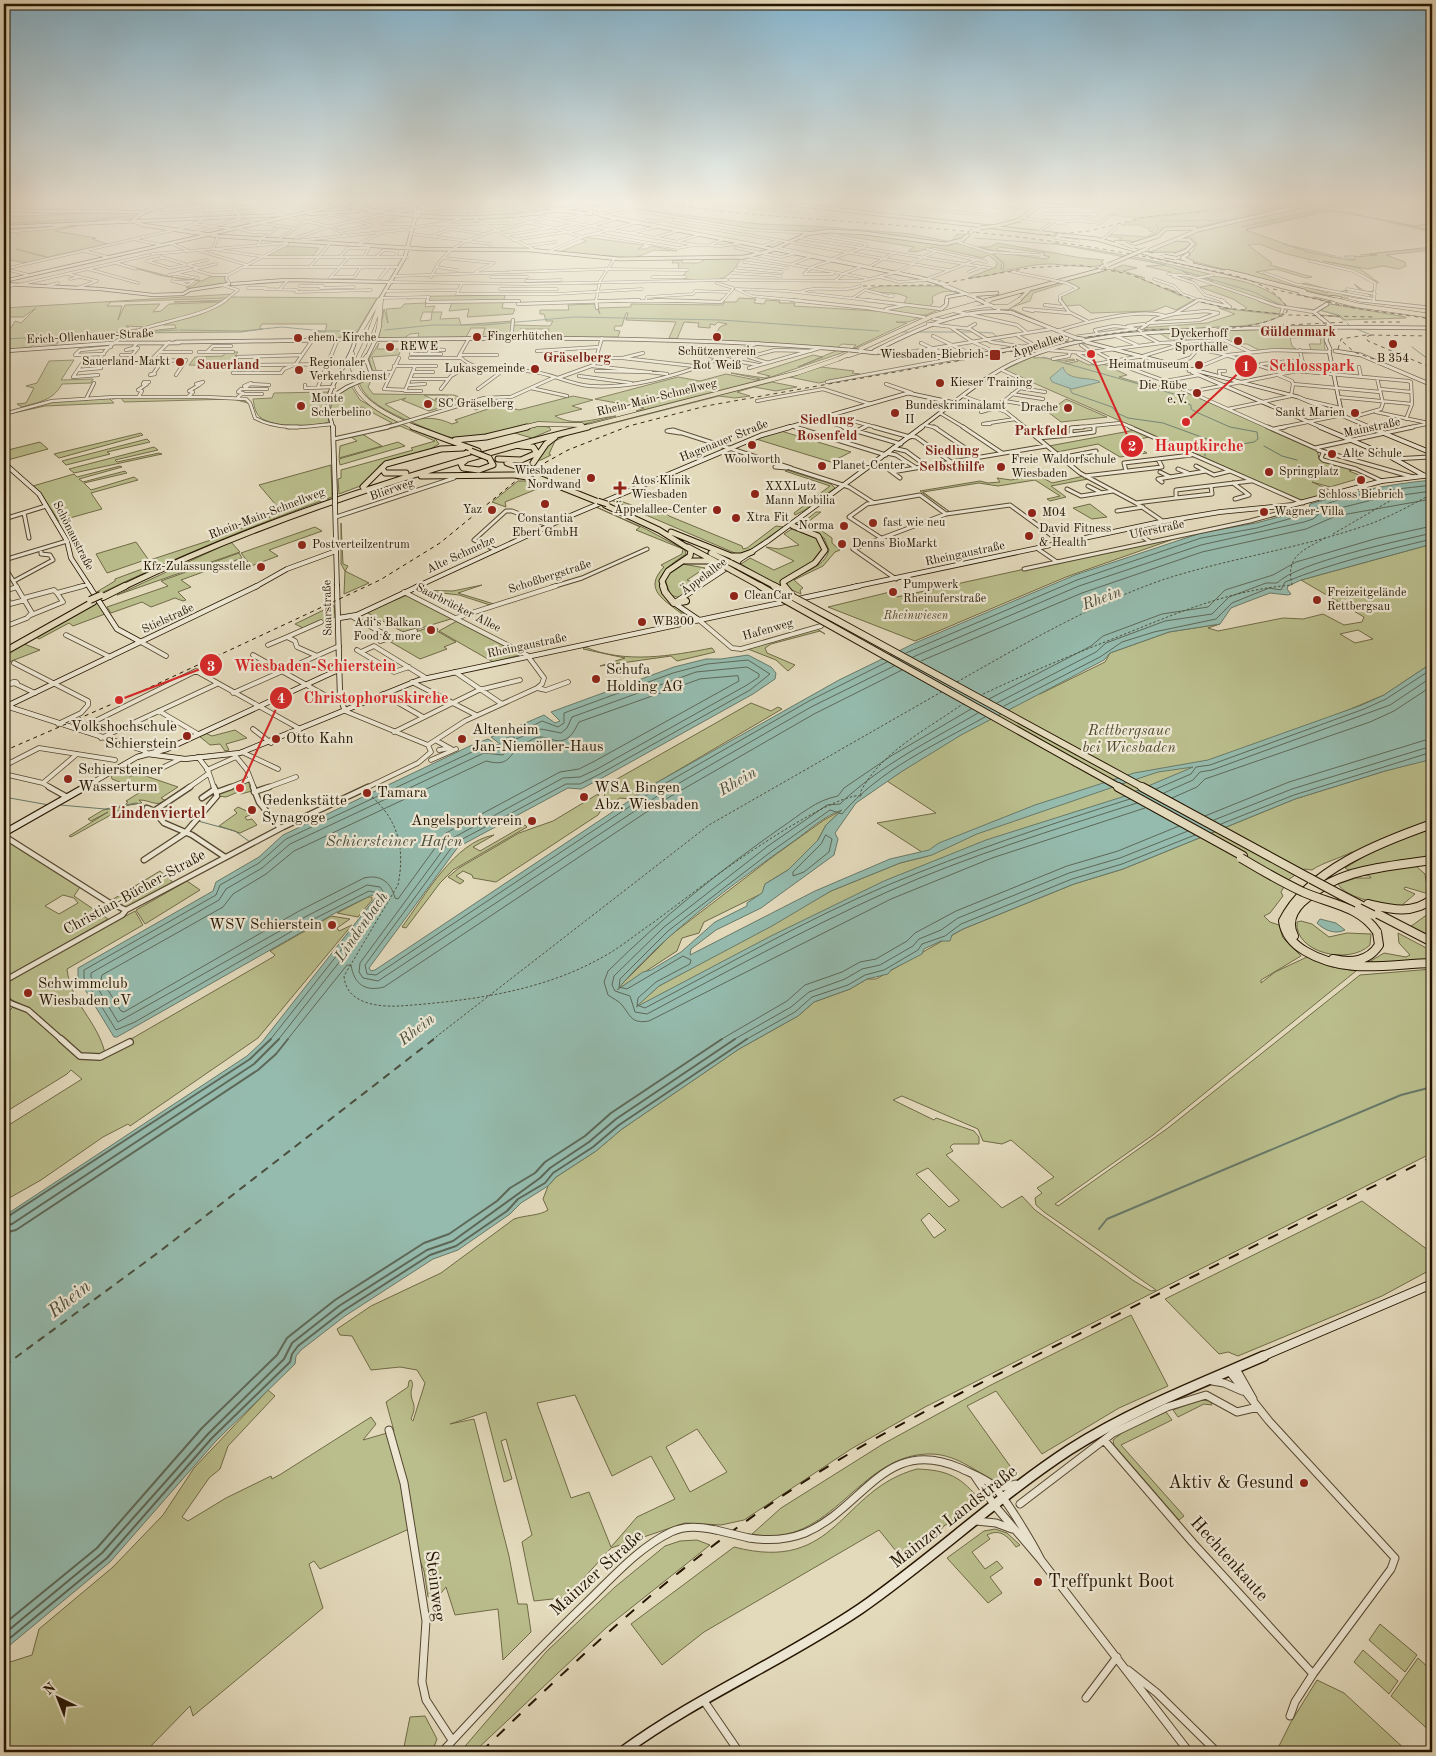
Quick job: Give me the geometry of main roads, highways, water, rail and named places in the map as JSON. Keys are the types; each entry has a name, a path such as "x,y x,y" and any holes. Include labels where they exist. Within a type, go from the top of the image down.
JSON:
{"highway":[{"name":"Rhein-Main-Schnellweg","path":"927,317 1052,282"},
{"path":"1263,282 1357,305 1432,315"},
{"path":"1267,282 1314,295"},
{"name":"Rhein-Main-Schnellweg","path":"102,596 216,545 340,498 509,447 797,373 838,359 927,317 1038,286"},
{"path":"969,295 1038,286"},
{"path":"992,299 1008,298 1016,302 1004,308 990,304 1004,308 1018,303 1025,292 1038,286"},
{"path":"977,299 988,294"},
{"path":"1335,301 1432,315"},
{"path":"378,307 354,372 358,390 370,403 397,418 548,479 606,505 659,530 680,543 692,553 681,563 671,568 663,578 663,586 674,600 687,610"},
{"path":"927,317 942,309"},
{"name":"Rhein-Main-Schnellweg","path":"4,648 102,596 214,544 347,493 413,472 541,437 783,376 837,357 894,332"},
{"path":"352,352 355,389 368,404 400,421 473,450"},
{"path":"354,372 367,356"},
{"path":"446,439 466,440 486,437 538,424 577,425 603,421"},
{"path":"515,430 542,425 553,428 551,433 541,437"},
{"path":"533,474 533,464 548,442 571,431"},
{"path":"427,452 442,444 439,437"},
{"path":"473,450 472,444 486,437"},
{"path":"498,459 524,460 537,452 528,446 509,447"},
{"path":"347,493 371,482 379,468 386,464 451,447 473,450"},
{"path":"473,457 463,462 462,467 472,470 487,469 494,463 490,457"},
{"path":"490,457 522,470"},
{"path":"386,464 382,470 387,473 413,472"},
{"path":"340,498 422,476 533,474 597,501"},
{"path":"606,505 729,555 741,556 752,552"},
{"path":"793,524 806,529 822,540 825,550 815,563 783,582 784,588 793,597"},
{"path":"666,530 734,565 1341,895 1432,942"},
{"path":"680,543 734,565 781,601 1297,886 1359,908 1432,947"},
{"path":"729,555 734,565"},
{"path":"681,563 704,560 734,565"},
{"path":"677,598 686,599 674,600 677,598"},
{"name":"Rhein-Main-Schnellweg","path":"4,652 92,601"},
{"path":"1076,763 1088,772 1294,888 1316,898 1346,906 1362,914 1377,932 1379,941 1377,949 1367,957 1351,961 1330,958 1310,951 1296,939 1289,926 1296,904 1318,888 1342,875 1432,860"},
{"path":"1432,824 1385,843 1344,864 1311,886 1284,918 1285,931 1295,944 1317,958 1341,966 1361,969 1432,963"},
{"path":"1341,895 1366,904 1400,910 1421,906 1432,899"}],"main road":[{"path":"380,298 390,282"},
{"path":"347,341 356,340 378,307 380,298 390,282"},
{"path":"378,307 381,314 374,342 383,341"}],"water":[{"path":"1063,367 1069,375 1100,382 1072,389 1052,382 1050,378"},
{"path":"1432,480 1432,544 1301,580 1288,586 1287,589 1291,594 1270,593 1231,608 1220,624 1169,632 1110,653 1104,660 961,735 901,772 856,803 835,833 838,839 834,855 761,908 716,930 691,949 690,955 815,891 890,859 929,850 939,843 1035,805 1134,773 1208,760 1362,705 1384,695 1432,663 1432,756 1429,760 1385,771 1295,799 1123,869 1074,884 963,929 952,935 950,941 941,941 924,949 922,954 891,970 888,974 867,979 850,989 814,1002 798,1016 739,1049 622,1129 596,1151 556,1177 548,1186 521,1203 510,1214 458,1250 433,1259 345,1316 301,1350 296,1356 295,1364 216,1441 110,1562 4,1650 4,1216 247,1056 262,1042 376,897 372,895 337,912 117,1037 114,1037 78,978 78,968 213,891 216,882 259,857 283,835 472,745 482,752 475,744 488,739 497,745 500,744 491,737 504,732 515,738 507,731 544,715 555,723 560,721 551,712 674,667 706,659 748,655 771,667 776,673 775,679 753,694 602,778 581,789 568,788 458,847 369,968 371,971 375,970 656,783 839,680 915,643 1075,575 1201,533 1256,523 1309,509 1310,504 1340,496 1385,486","holes":["1193,767 1122,797 986,840 884,881 771,936 636,1007 659,986 772,926 831,891 900,863 932,855 977,834 1122,784 1158,772","842,810 826,825 818,840 788,870 765,884 762,893 747,903 747,906 715,922 681,952 651,970 643,972 617,990 656,949 701,910 747,874 817,824"]},
{"path":"1320,919 1336,923 1345,930 1334,932 1326,930 1317,923"}],"waterway":[{"path":"1220,282 1254,292 1281,305"},
{"path":"1300,308 1316,310"},
{"path":"1320,310 1339,315"},
{"path":"1341,316 1345,320"},
{"path":"385,330 433,325 484,325 574,317 721,320 879,331"},
{"path":"180,330 242,331 282,327 323,331 355,331"},
{"path":"1354,328 1369,334"},
{"path":"137,332 178,330"},
{"path":"901,332 908,332"},
{"path":"917,332 956,332"},
{"path":"960,332 972,332"},
{"path":"977,332 993,333 997,337"},
{"path":"4,339 130,333"},
{"path":"999,339 1006,343"},
{"path":"1412,347 1432,362"},
{"path":"1030,350 1036,352"},
{"path":"1043,357 1181,396 1183,397 1181,401 1191,405 1191,409 1196,412 1230,427 1257,432 1258,439 1254,442 1213,449 1205,453 1205,456"},
{"path":"1070,389 1072,393 1112,407 1117,413 1128,418 1163,423 1226,446"},
{"path":"1264,446 1282,456 1297,460"},
{"name":"Lindenbach","path":"4,797 49,805"},
{"name":"Lindenbach","path":"60,805 105,809 136,803 147,806"},
{"name":"Lindenbach","path":"157,811 194,820"},
{"name":"Lindenbach","path":"198,821 235,831 250,842"},
{"path":"1099,1229 1107,1219 1401,1095 1432,1087"}],"railway":[{"path":"945,283 951,282"},
{"path":"1149,282 1197,301 1226,308 1282,314"},
{"path":"1253,282 1268,289 1278,297 1287,307 1287,312 1282,314"},
{"path":"863,286 938,285"},
{"path":"1273,289 1354,308 1432,319"},
{"path":"1080,338 1122,332 1239,327 1256,324 1282,314"},
{"path":"1282,314 1373,317"},
{"path":"1267,326 1347,322"},
{"path":"1364,322 1402,322"},
{"path":"1338,349 1341,339 1371,335"},
{"path":"1371,335 1432,336"},
{"path":"1371,335 1366,337 1368,341 1432,368"},
{"path":"4,751 142,691 380,580 440,543 523,475 568,450 629,426 706,406 1074,340"},
{"path":"1343,342 1354,352 1382,362"},
{"path":"481,1752 557,1679 635,1609 716,1543 802,1483 899,1425 1432,1157"}],"place":[{"name":"Fingerhütchen","path":"477,337"},
{"name":"Schützenverein Rot Weiß","path":"717,337"},
{"name":"ehem. Kirche","path":"298,338"},
{"name":"Dyckerhoff Sporthalle","path":"1238,341"},
{"name":"B 354","path":"1393,344"},
{"name":"REWE","path":"390,347"},
{"name":"Hauptkirche","path":"1091,354"},
{"name":"Wiesbaden-Biebrich","path":"995,355"},
{"name":"Sauerland-Markt","path":"180,362"},
{"name":"Heimatmuseum","path":"1199,365"},
{"name":"Lukasgemeinde","path":"535,369"},
{"name":"Regionaler Verkehrsdienst","path":"299,370"},
{"name":"Kieser Training","path":"940,383"},
{"name":"Die Rübe e.V.","path":"1197,393"},
{"name":"SC Gräselberg","path":"428,404"},
{"name":"Monte Scherbelino","path":"301,406"},
{"name":"Drache","path":"1068,408"},
{"name":"Bundeskriminalamt II","path":"895,413"},
{"name":"Sankt Marien","path":"1355,413"},
{"name":"Schlosspark","path":"1186,422"},
{"name":"Woolworth","path":"752,445"},
{"name":"Alte Schule","path":"1332,454"},
{"name":"Planet-Center","path":"822,466"},
{"name":"Freie Waldorfschule Wiesbaden","path":"1001,467"},
{"name":"Springplatz","path":"1269,472"},
{"name":"Wiesbadener Nordwand","path":"591,478"},
{"name":"Schloss Biebrich","path":"1361,480"},
{"name":"Atos Klinik Wiesbaden","path":"620,488"},
{"name":"XXXLutz Mann Mobilia","path":"755,494"},
{"name":"Constantia Ebert GmbH","path":"545,504"},
{"name":"Yaz","path":"492,510"},
{"name":"Äppelallee-Center","path":"717,510"},
{"name":"Wagner-Villa","path":"1264,512"},
{"name":"M04","path":"1032,513"},
{"name":"Xtra Fit","path":"736,518"},
{"name":"fast wie neu","path":"873,523"},
{"name":"Norma","path":"844,526"},
{"name":"David Fitness & Health","path":"1029,536"},
{"name":"Denns BioMarkt","path":"842,544"},
{"name":"Postverteilzentrum","path":"302,545"},
{"name":"Kfz-Zulassungsstelle","path":"261,567"},
{"name":"Pumpwerk Rheinuferstraße","path":"893,592"},
{"name":"CleanCar","path":"734,596"},
{"name":"Freizeitgelände Rettbergsau","path":"1317,600"},
{"name":"WB300","path":"642,622"},
{"name":"Adi‘s Balkan Food & more","path":"431,630"},
{"name":"Schufa Holding AG","path":"596,679"},
{"name":"Wiesbaden-Schierstein","path":"119,700"},
{"name":"Volkshochschule Schierstein","path":"187,736"},
{"name":"Otto Kahn","path":"276,739"},
{"name":"Altenheim Jan-Niemöller-Haus","path":"462,739"},
{"name":"Schiersteiner Wasserturm","path":"68,779"},
{"name":"Christophoruskirche","path":"240,788"},
{"name":"Tamara","path":"367,793"},
{"name":"WSA Bingen Abz. Wiesbaden","path":"584,797"},
{"name":"Gedenkstätte Synagoge","path":"252,810"},
{"name":"Angelsportverein","path":"532,821"},
{"name":"WSV Schierstein","path":"332,925"},
{"name":"Schwimmclub Wiesbaden eV","path":"28,993"},
{"name":"Aktiv & Gesund","path":"1304,1483"},
{"name":"Treffpunkt Boot","path":"1038,1582"}],"district":[{"name":"Güldenmark","path":"1298,332"},
{"name":"Gräselberg","path":"577,358"},
{"name":"Sauerland","path":"228,365"},
{"name":"Siedlung Rosenfeld","path":"827,428"},
{"name":"Parkfeld","path":"1041,431"},
{"name":"Siedlung Selbsthilfe","path":"952,460"},
{"name":"Lindenviertel","path":"158,814"}],"water label":[{"name":"Rhein","path":"1102,599"},
{"name":"Rhein","path":"738,782"},
{"name":"Schiersteiner Hafen","path":"394,842"},
{"name":"Rhein","path":"417,1030"},
{"name":"Rhein","path":"70,1300"}],"park label":[{"name":"Rheinwiesen","path":"916,616"},
{"name":"Rettbergsaue bei Wiesbaden","path":"1129,740"}]}
